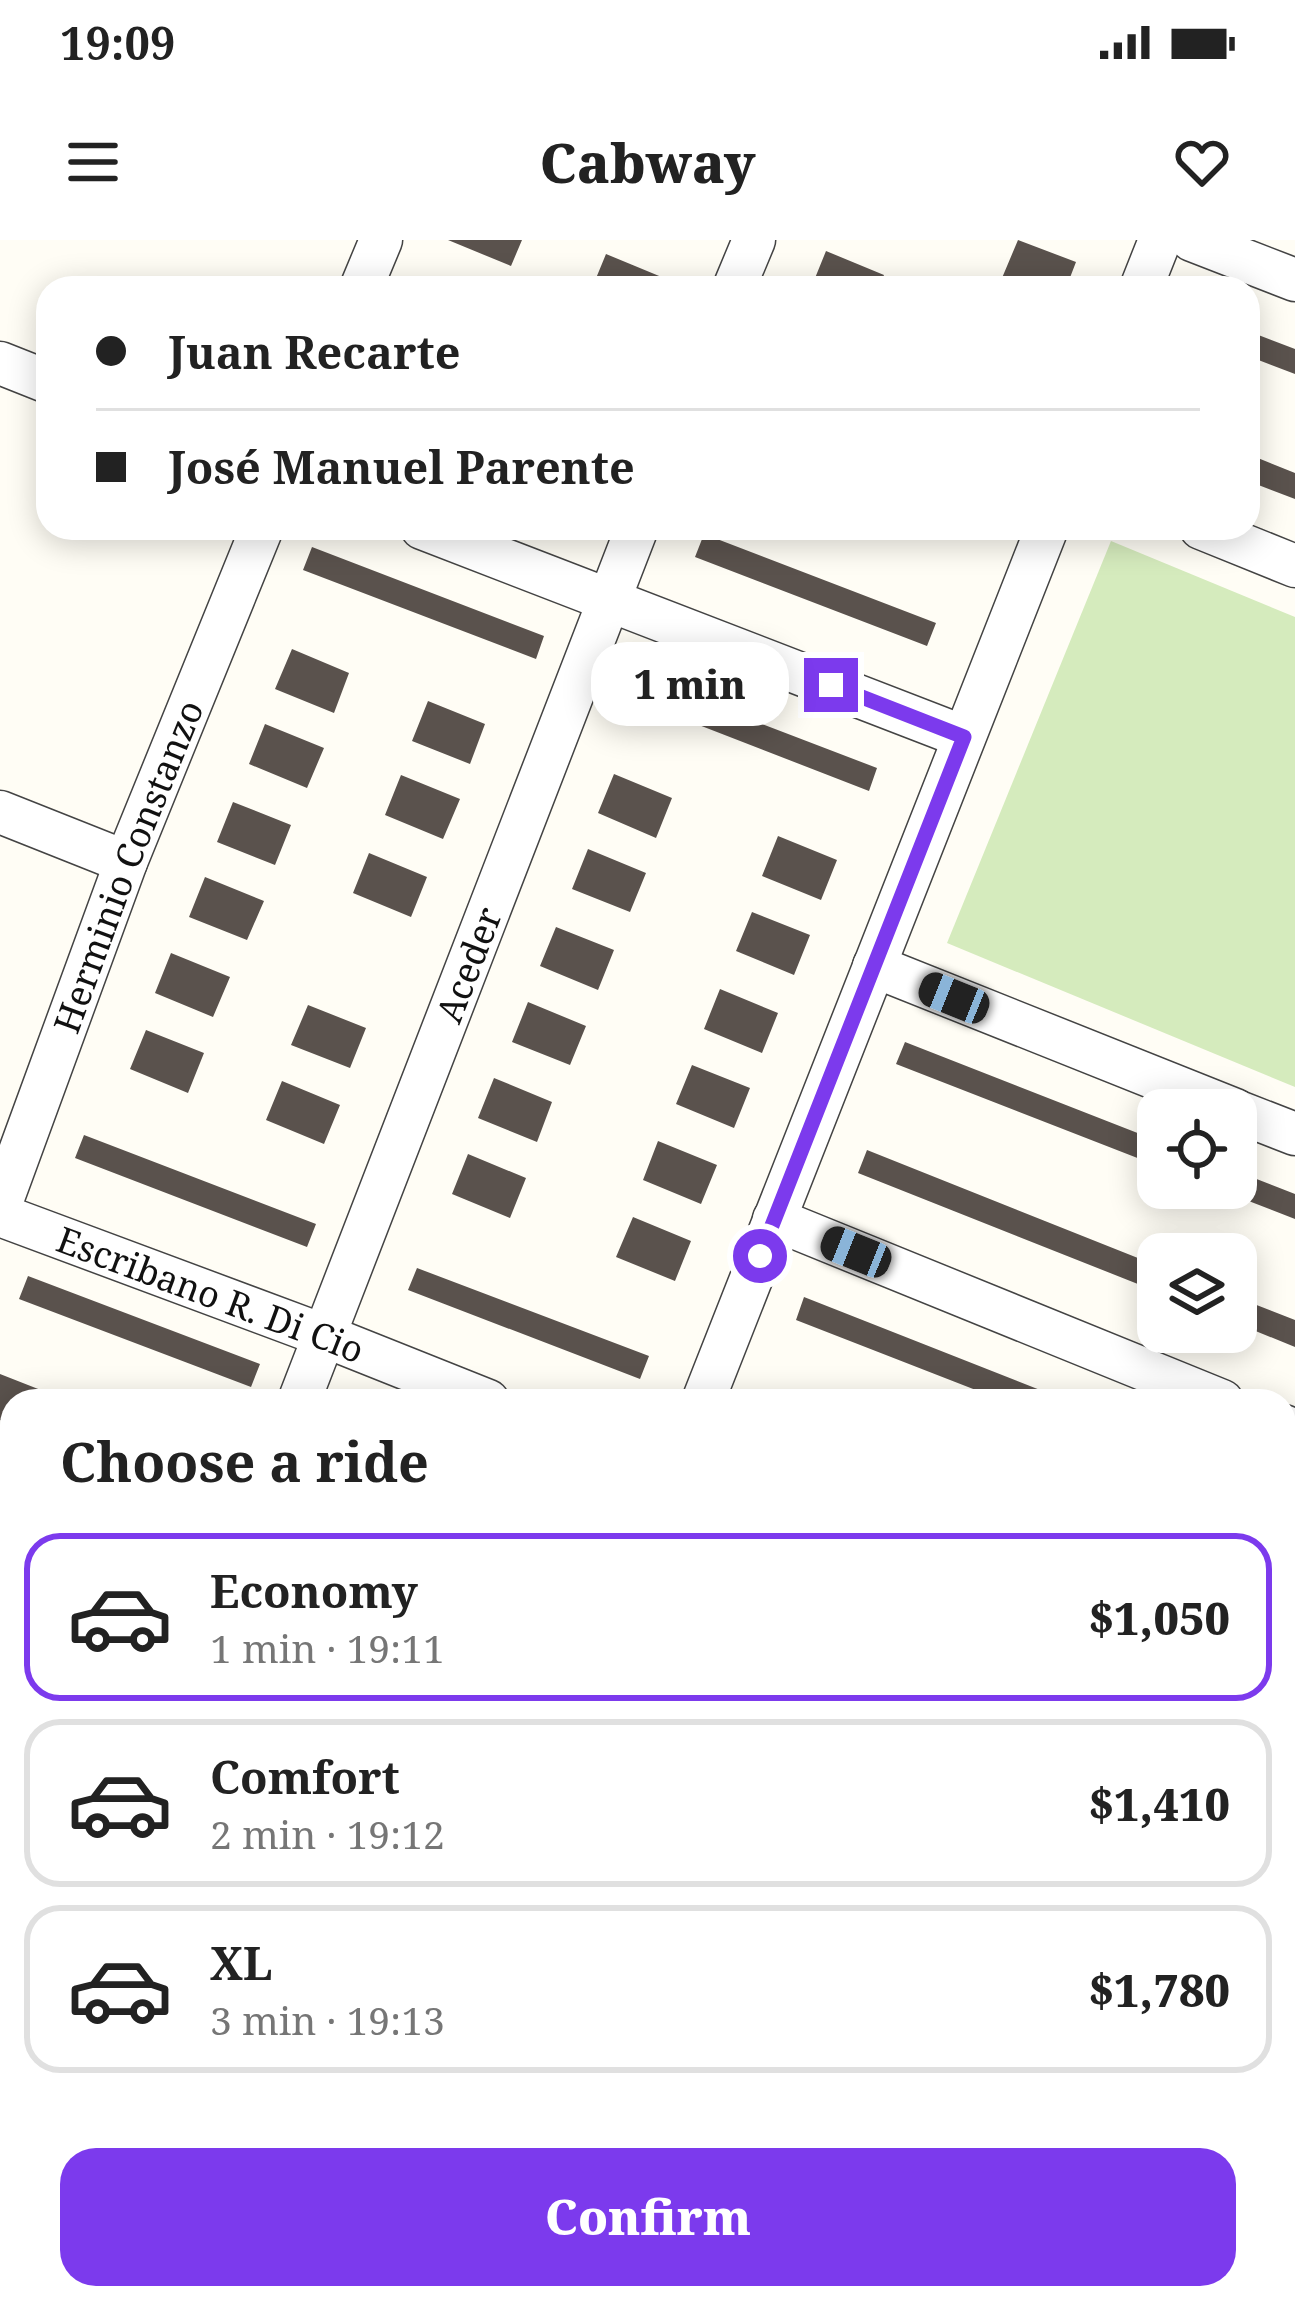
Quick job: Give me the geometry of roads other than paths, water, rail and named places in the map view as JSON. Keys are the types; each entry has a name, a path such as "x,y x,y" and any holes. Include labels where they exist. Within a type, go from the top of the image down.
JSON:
{"street":[{"path":"366,276 381,240"},
{"path":"739,276 754,240"},
{"path":"1146,276 1160,240"},
{"path":"1192,240 1295,280"},
{"path":"0,363 36,377"},
{"name":"Herminio Constanzo","path":"0,1210 126,862 257,540"},
{"path":"454,540 964,737"},
{"name":"Aceder","path":"304,1389 633,540"},
{"path":"708,1389 1042,540"},
{"path":"1231,540 1295,566"},
{"path":"0,812 126,862"},
{"path":"874,966 1182,1089"},
{"path":"1257,1119 1295,1134"},
{"name":"Escribano R. Di Cio","path":"0,1210 458,1389"},
{"path":"774,1220 1192,1389"}]}
